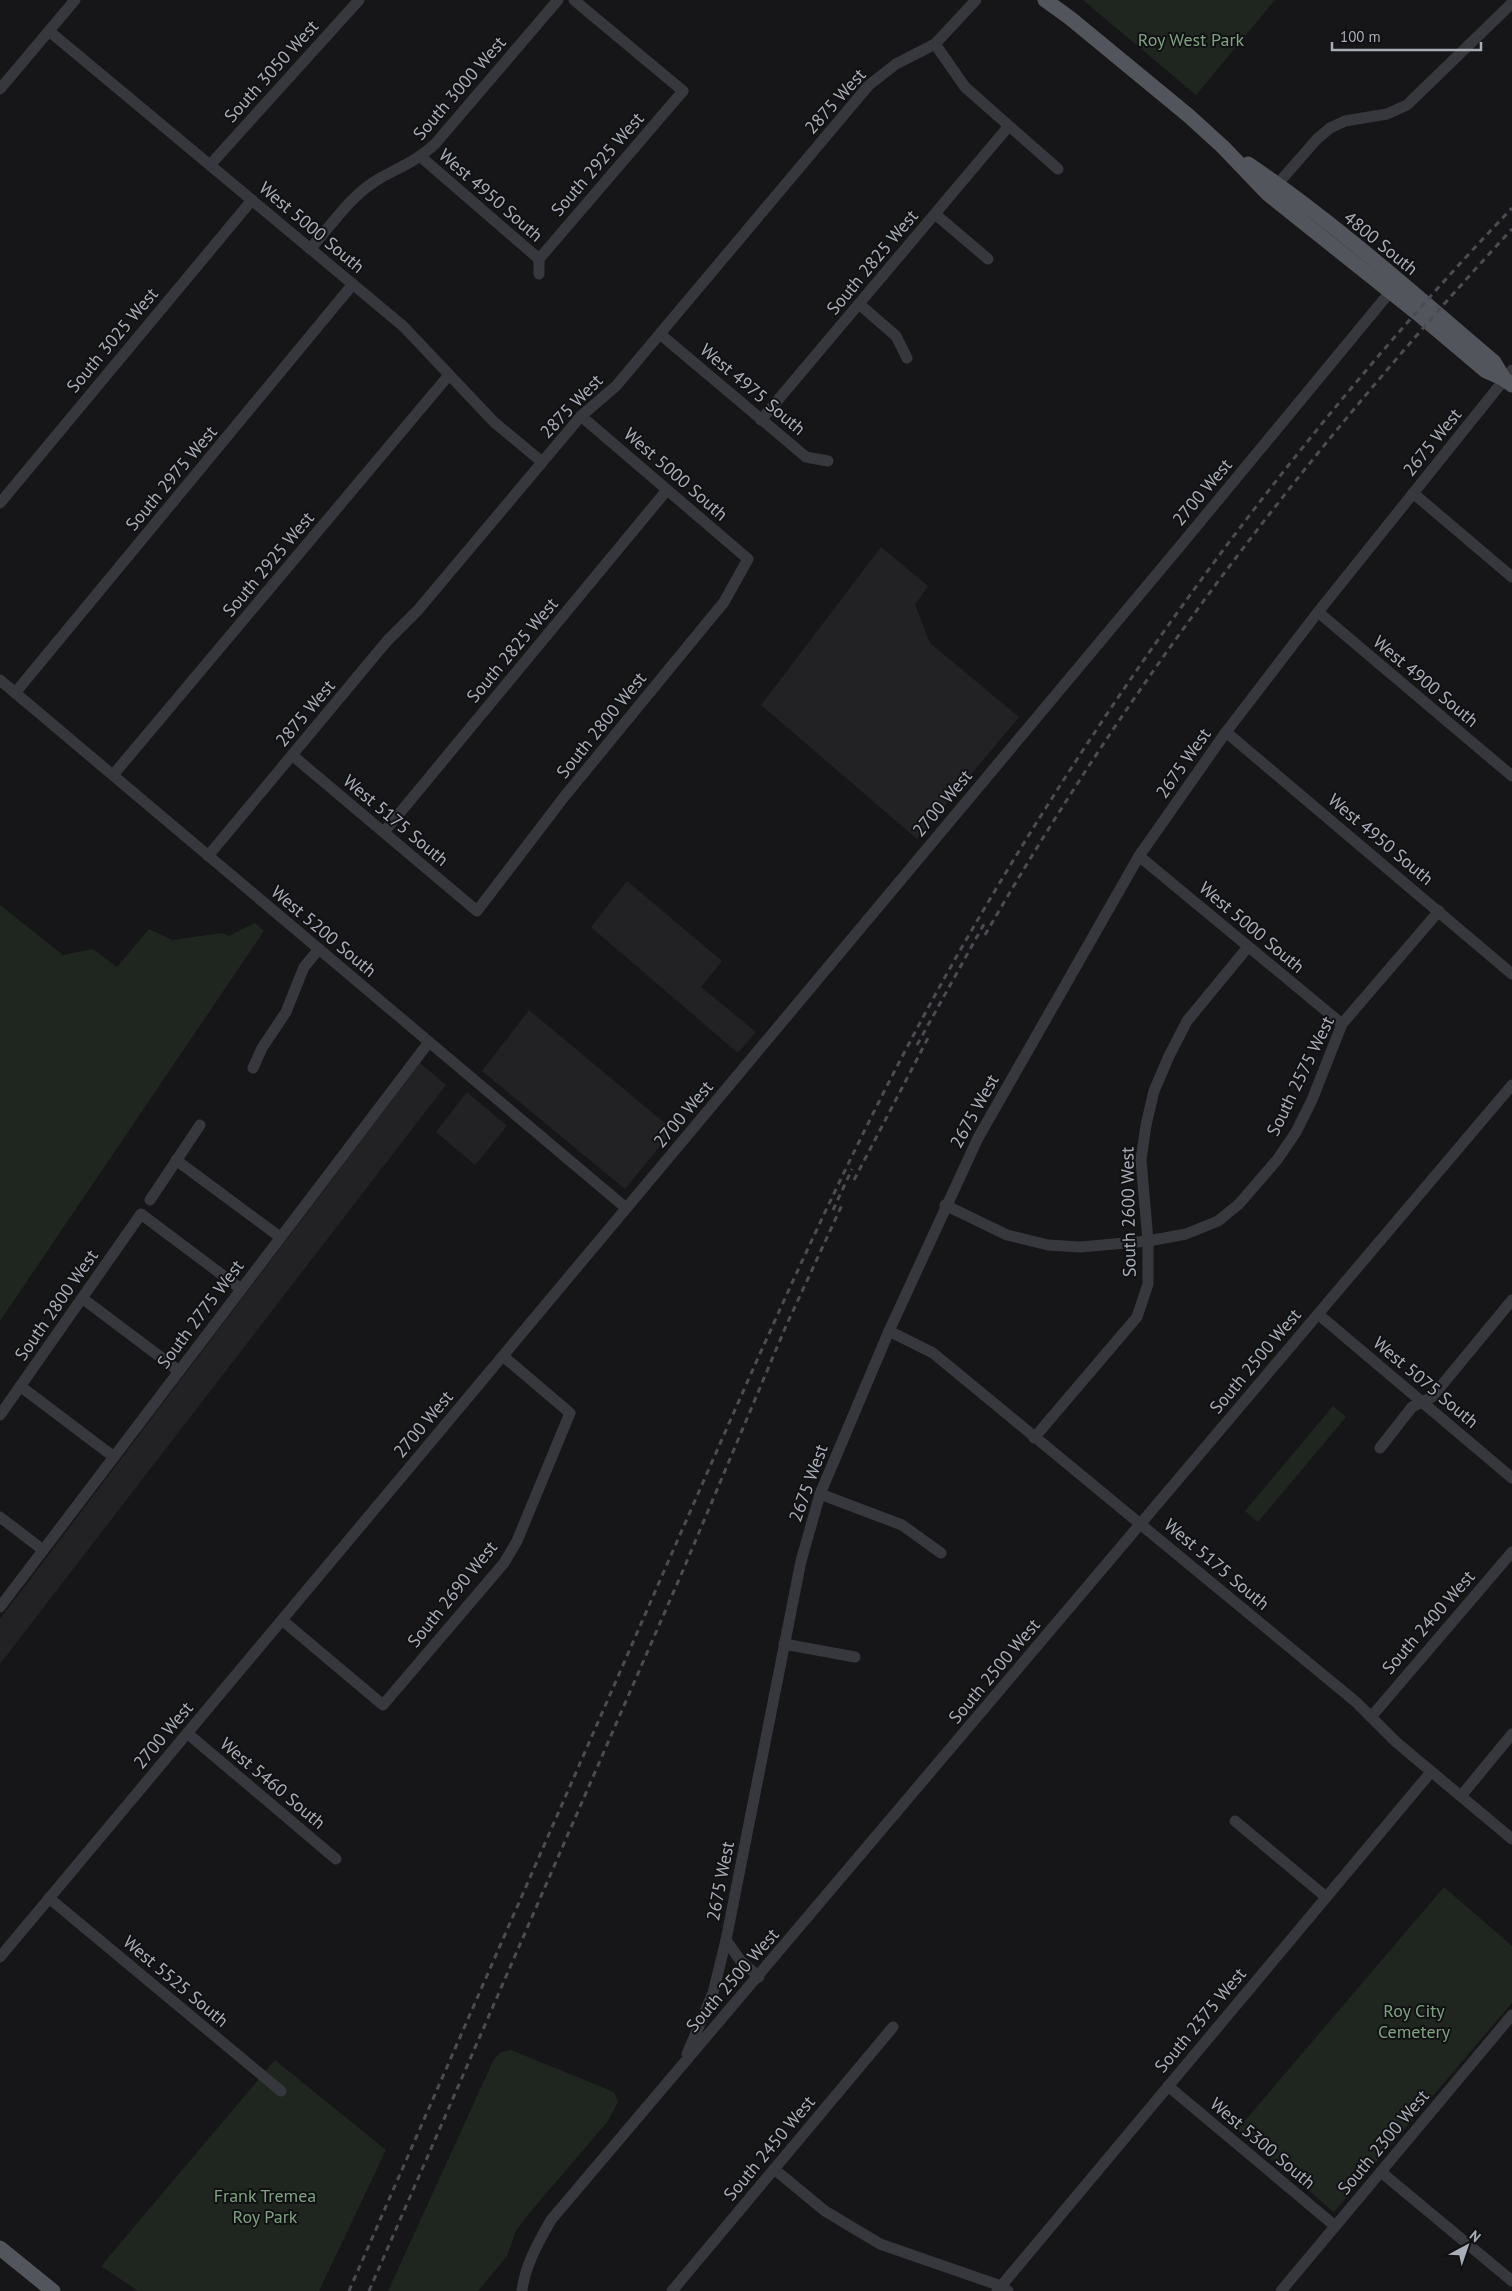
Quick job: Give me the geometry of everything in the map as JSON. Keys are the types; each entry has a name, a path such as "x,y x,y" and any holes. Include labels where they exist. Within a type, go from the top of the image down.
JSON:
{"main road":[{"name":"4800 South","path":"1045,0 1070,18 1223,147 1277,184 1344,236 1494,362 1509,378"},
{"name":"4800 South","path":"1060,0 1070,18"},
{"name":"4800 South","path":"1223,147 1268,194 1486,371 1509,378"},
{"path":"1344,236 1375,270 1390,292"},
{"path":"0,2248 53,2291"}],"street":[{"path":"0,89 74,0"},
{"name":"South 3050 West","path":"210,166 359,0"},
{"name":"South 3000 West","path":"310,249 357,196 373,183 421,157 435,144 558,0"},
{"name":"South 2925 West","path":"539,259 688,91 574,0"},
{"name":"2875 West","path":"208,856 387,641 418,610 581,416 616,386 869,86 896,64 935,44 976,0"},
{"path":"1277,184 1317,139 1330,128 1345,121 1387,114 1407,105 1512,3"},
{"name":"West 5000 South","path":"49,31 403,326 494,422 542,462"},
{"path":"935,44 965,87 1058,169"},
{"name":"South 2825 West","path":"761,420 1008,126"},
{"name":"West 4950 South","path":"421,157 539,259"},
{"name":"South 3025 West","path":"0,503 252,200"},
{"path":"935,214 988,259"},
{"path":"539,259 539,274"},
{"name":"South 2975 West","path":"15,693 353,284"},
{"name":"2700 West","path":"0,1957 1181,545 1390,292"},
{"path":"859,304 896,336 907,358"},
{"name":"West 4975 South","path":"660,334 806,457 828,462"},
{"name":"South 2925 West","path":"113,775 449,375"},
{"name":"2675 West","path":"759,1977 740,1960 726,1940 800,1562 820,1494 945,1205 978,1138 1139,856 1226,732 1318,612 1413,493 1509,378"},
{"name":"West 5000 South","path":"581,416 748,559"},
{"name":"South 2825 West","path":"384,832 667,490"},
{"path":"1413,493 1512,577"},
{"name":"South 2800 West","path":"477,911 564,797 724,602 748,559"},
{"name":"West 4900 South","path":"1318,612 1512,776"},
{"name":"West 5200 South","path":"0,680 626,1208"},
{"name":"West 4950 South","path":"1226,732 1512,974"},
{"name":"West 5175 South","path":"292,755 477,911"},
{"name":"West 5000 South","path":"1139,856 1342,1024"},
{"name":"South 2575 West","path":"945,1205 1007,1235 1048,1245 1080,1247 1148,1241 1186,1234 1218,1221 1239,1204 1277,1160 1296,1132 1312,1100 1342,1024 1439,911"},
{"name":"South 2600 West","path":"1034,1438 1137,1317 1148,1284 1148,1241 1141,1160 1154,1092 1169,1056 1187,1022 1248,947"},
{"path":"253,1068 262,1048 286,1012 304,967 319,949"},
{"name":"South 2775 West","path":"0,1607 428,1042"},
{"name":"South 2500 West","path":"522,2291 525,2273 536,2246 552,2220 1512,1084"},
{"path":"150,1200 200,1125"},
{"path":"176,1160 280,1237"},
{"name":"South 2800 West","path":"0,1415 141,1214 241,1289"},
{"path":"82,1298 179,1371"},
{"path":"1380,1448 1412,1407 1432,1397 1512,1300"},
{"name":"West 5075 South","path":"1318,1314 1512,1478"},
{"name":"West 5175 South","path":"889,1331 933,1353 1356,1702 1382,1729 1512,1839"},
{"name":"South 2690 West","path":"282,1620 383,1705 504,1563 517,1541 570,1413 503,1356"},
{"path":"20,1386 114,1457"},
{"path":"820,1494 902,1525 941,1554"},
{"path":"0,1517 43,1550"},
{"name":"South 2400 West","path":"1371,1716 1512,1552"},
{"path":"784,1644 855,1657"},
{"name":"West 5460 South","path":"187,1733 336,1859"},
{"path":"1461,1796 1512,1734"},
{"name":"South 2375 West","path":"1002,2289 1168,2086 1431,1772"},
{"path":"1235,1821 1326,1897"},
{"name":"West 5525 South","path":"49,1898 281,2091"},
{"path":"683,2065 713,1993 726,1940"},
{"name":"South 2300 West","path":"1281,2291 1512,2015"},
{"name":"South 2450 West","path":"672,2291 893,2027"},
{"name":"West 5300 South","path":"1168,2086 1335,2226"},
{"path":"774,2169 825,2211 880,2244 1002,2289"},
{"path":"1381,2172 1512,2281"}],"shaded area":[{"path":"881,547 928,586 915,605 930,643 1019,717 917,839 761,705"},
{"path":"627,881 722,961 701,987 756,1032 738,1053 591,927"},
{"path":"529,1010 673,1130 625,1189 482,1071"},
{"path":"420,1063 446,1085 0,1664 0,1619"},
{"path":"467,1092 507,1126 475,1165 436,1132"}],"green space":[{"name":"Roy West Park","path":"1083,0 1275,0 1196,95"},
{"path":"0,905 63,955 93,949 117,967 149,929 172,940 222,933 229,936 255,923 264,931 0,1321"},
{"path":"1333,1406 1346,1417 1258,1522 1245,1511"},
{"name":"Roy City Cemetery","path":"1444,1887 1512,1946 1512,2003 1334,2212 1237,2130"},
{"path":"511,2050 614,2092 618,2102 608,2121 526,2217 516,2231 507,2256 478,2291 388,2291 494,2059 501,2052"},
{"name":"Frank Tremea Roy Park","path":"275,2060 386,2150 319,2291 138,2291 101,2266"}],"railway":[{"path":"349,2291 776,1317 852,1156 933,998 977,921 1095,732 1158,640 1224,549 1363,374 1436,290 1512,208"},
{"path":"985,935 1101,747 1229,567 1296,480 1366,395 1512,229"},
{"path":"917,1045 984,924"},
{"path":"854,1180 928,1038"},
{"path":"833,1210 852,1169"},
{"path":"369,2291 684,1568 786,1326 842,1205"}]}
